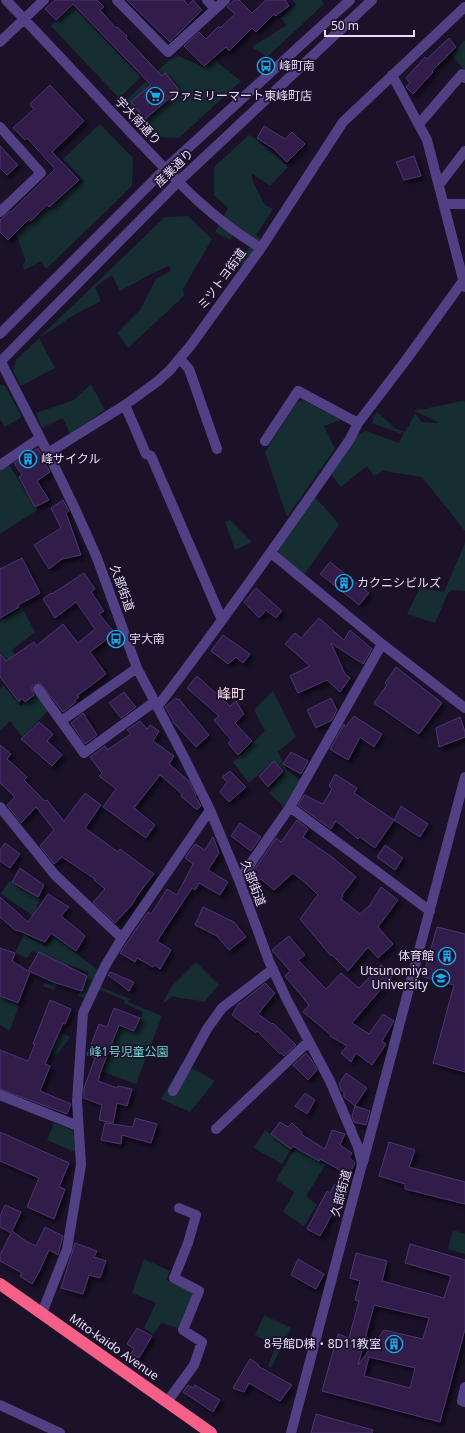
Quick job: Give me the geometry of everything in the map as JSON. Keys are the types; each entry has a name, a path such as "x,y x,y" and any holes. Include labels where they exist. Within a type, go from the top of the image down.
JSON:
{"highway":[{"name":"Mito-kaido Avenue","path":"0,1284 211,1433"}],"street":[{"name":"宇大南通り","path":"6,0 178,182 217,218 261,248"},
{"path":"0,42 44,0"},
{"path":"117,0 168,52 225,0"},
{"path":"207,0 215,9"},
{"name":"産業通り","path":"0,334 165,169 350,0"},
{"name":"産業通り","path":"0,361 178,182 372,0"},
{"name":"ミツトヨ街道","path":"48,453 125,405 158,382 180,359 261,248 342,122 465,6"},
{"path":"419,124 462,74 465,78"},
{"path":"38,689 84,754 156,705 222,620 271,553 350,440 358,423 464,285 428,140 392,75"},
{"path":"0,127 42,173 0,212"},
{"path":"440,185 465,151"},
{"path":"444,204 465,204"},
{"path":"180,359 189,368 217,449"},
{"name":"久部街道","path":"0,361 48,453 97,558 137,668 210,810 239,880 272,969 330,1081 358,1147 362,1164 291,1433"},
{"path":"265,441 298,391 358,423"},
{"path":"125,405 146,454 151,456 222,620"},
{"path":"0,465 40,438"},
{"path":"271,553 382,644 465,708"},
{"path":"239,880 290,807 382,644"},
{"path":"61,721 137,668"},
{"path":"362,1164 465,777"},
{"path":"0,807 55,875 122,938"},
{"path":"290,807 430,911"},
{"path":"42,1313 67,1249 81,1165 77,1101 83,1013 105,966 122,938 210,810"},
{"path":"173,1091 207,1029 222,1008 272,969"},
{"path":"216,1128 309,1041"},
{"path":"0,1095 78,1126"},
{"path":"167,1402 194,1365 202,1342 183,1330 199,1291 174,1278 188,1243 196,1215 179,1208"},
{"path":"465,1387 462,1401 465,1402"},
{"path":"0,1405 60,1433"}],"green space":[{"path":"293,0 321,0 324,4 267,57 252,47 287,25 280,18 296,5"},
{"path":"73,6 141,77 119,98 51,26"},
{"path":"465,40 465,71 452,55"},
{"path":"178,56 203,67 217,59 218,63 241,81 179,138 156,137 152,133 153,132 151,132 123,103 168,61"},
{"path":"100,124 133,158 132,186 46,269 41,261 24,270 23,264 25,259 16,233 66,193 84,181 63,159"},
{"path":"249,135 256,139 288,167 270,186 251,173 253,182 265,205 273,209 256,235 266,244 249,271 239,263 252,243 236,228 230,240 215,232 228,208 214,195 214,170 215,166"},
{"path":"188,216 212,239 183,289 184,296 128,348 117,333 140,310 156,279 171,271 169,266 120,291 112,275 95,287 101,301 74,315 39,338 55,368 21,386 13,371 16,360 165,217"},
{"path":"91,384 105,410 70,434 63,418 42,428 36,413 74,400"},
{"path":"0,385 5,386 22,417 5,427 0,419"},
{"path":"303,400 341,420 324,426 335,449 287,517 265,452 297,402"},
{"path":"462,401 465,402 465,531 422,477 383,471 374,476 367,466 341,487 330,473 359,434 366,431 399,443 404,432 399,433 372,423 377,412 396,429 405,432 415,414 422,422 440,423 414,411"},
{"path":"8,463 37,510 0,534 0,468"},
{"path":"314,496 339,525 304,575 279,555 278,548"},
{"path":"230,520 252,542 235,550 225,522"},
{"path":"465,543 465,591 453,590 448,593 435,623 407,614 420,588 444,592"},
{"path":"21,606 35,632 12,650 23,669 16,675 0,652 0,622"},
{"path":"4,686 21,706 39,691 51,708 22,737 10,721 0,731 0,689"},
{"path":"273,691 296,737 278,752 286,769 300,780 284,807 269,793 285,771 274,761 249,783 233,762 265,731 254,710"},
{"path":"9,881 40,899 33,916 1,894"},
{"path":"24,935 46,947 54,936 99,971 85,998 78,996 89,972 69,965 54,990 43,986 44,983 52,985 63,963 39,952 37,953 32,951 27,958 15,953"},
{"path":"196,962 219,985 204,1002 173,996 162,1004 172,986"},
{"name":"峰1号児童公園","path":"96,985 130,999 128,1002 162,1016 136,1084 103,1072 119,1026 135,1032 143,1012 124,1003 125,1000 95,988"},
{"path":"0,997 19,1006 9,1032 0,1025"},
{"path":"59,1033 70,1037 57,1055 51,1053"},
{"path":"182,1063 215,1081 190,1112 161,1099"},
{"path":"54,1123 72,1130 74,1135 75,1152 47,1140"},
{"path":"265,1130 291,1149 282,1164 254,1148"},
{"path":"296,1147 326,1164 306,1196 317,1205 304,1226 283,1212 294,1192 276,1180"},
{"path":"453,1230 465,1234 465,1254 448,1249"},
{"path":"144,1259 170,1271 166,1280 193,1292 181,1329 162,1323 153,1334 144,1328 156,1303 132,1293"},
{"path":"264,1315 291,1328 271,1368 268,1366 276,1346 255,1335"}],"building":[{"path":"55,0 97,0 104,7 100,10 116,28 117,27 127,36 126,38 162,76 165,73 179,90 145,119 131,102 151,85 73,4 56,20 45,9"},
{"path":"127,0 184,0 188,5 193,0 202,10 170,42"},
{"path":"234,0 239,0 252,13 266,0 285,0 289,6 275,16 274,14 256,32 252,28 229,51 226,47 204,66 184,46 199,32 206,39 219,26 220,28 235,14 227,7"},
{"path":"449,38 456,47 432,71 433,72 413,94 406,87 410,83 406,78 425,57 427,59"},
{"path":"50,85 84,121 52,152 79,180 49,207 47,205 31,221 29,219 8,240 0,232 0,220 10,211 11,212 55,169 27,138 25,140 13,128 34,109 30,104"},
{"path":"264,126 285,139 292,132 305,144 287,162 274,149 257,138"},
{"path":"0,146 18,165 7,175 0,168"},
{"path":"414,156 421,176 404,180 396,162"},
{"path":"38,448 43,458 42,459 50,472 37,481 49,500 35,507 19,477 22,475 14,463"},
{"path":"63,500 69,511 66,513 81,555 62,559 49,569 34,545 61,528 51,508"},
{"path":"22,558 40,593 18,605 19,607 0,618 0,569"},
{"name":"カクニシビルズ","path":"330,562 369,593 359,605 320,574"},
{"path":"84,573 95,589 91,592 104,611 99,614 115,633 90,652 106,674 77,696 79,697 75,700 76,702 63,712 40,683 32,686 34,695 25,702 21,698 19,702 0,677 0,654 6,661 34,642 36,646 63,624 78,643 95,629 76,602 55,618 43,599"},
{"path":"256,588 282,611 276,618 266,610 259,618 244,602"},
{"path":"319,618 344,640 350,630 372,649 363,664 331,643 345,674 350,678 340,692 327,680 298,693 290,676 310,666 285,644 295,633 301,638"},
{"path":"223,635 250,654 243,663 236,657 228,664 211,651"},
{"path":"396,667 442,703 419,734 374,703 387,685 385,683"},
{"path":"197,676 230,706 236,701 244,714 235,723 252,741 238,755 228,743 231,740 214,720 219,716 187,688"},
{"path":"124,692 136,707 121,718 109,703"},
{"path":"176,698 178,700 179,699 209,735 196,747 173,722 165,707"},
{"path":"331,698 337,710 332,720 316,728 307,710"},
{"path":"83,713 97,735 85,744 71,723"},
{"path":"354,716 382,734 374,747 360,737 348,760 330,749 344,724 345,727"},
{"path":"460,717 465,732 465,737 439,747 436,728"},
{"path":"140,721 147,729 150,725 159,731 153,741 174,756 169,764 189,781 201,806 197,810 181,796 182,794 160,775 134,808 155,825 146,838 103,807 116,789 99,776 102,773 90,757 105,746 107,750 131,734 127,730"},
{"path":"39,722 53,734 47,741 62,755 52,766 21,739"},
{"path":"0,745 11,754 7,759 27,777 24,780 45,801 47,800 64,821 85,793 101,805 85,828 118,852 120,849 154,874 131,906 115,923 93,902 105,889 94,880 95,879 62,857 54,864 40,846 54,830 36,807 21,823 7,805 15,797 0,783"},
{"path":"291,752 308,761 301,774 283,764"},
{"path":"274,761 283,771 268,787 259,776"},
{"path":"230,771 246,787 229,802 220,792 227,782 222,777"},
{"path":"335,774 357,788 354,793 394,820 375,848 360,837 358,839 336,821 331,829 298,805 304,795 323,804 332,789 329,786"},
{"path":"401,806 428,824 420,837 394,820"},
{"path":"297,820 308,829 303,837 332,857 356,877 342,895 343,896 341,899 360,914 370,905 381,887 398,900 378,927 393,944 378,958 368,947 348,971 332,955 331,956 300,919 318,895 293,873 274,890 261,879 253,887 247,880 276,838 281,842"},
{"path":"240,823 261,837 251,851 231,836"},
{"path":"213,837 219,853 208,870 228,882 220,895 199,883 195,890 192,888 157,941 171,950 160,969 155,965 153,967 137,958 135,962 120,953 148,912 151,914 167,889 177,895 193,864 185,858 195,844 205,850"},
{"path":"5,843 20,854 10,868 0,861 0,850"},
{"path":"385,845 403,858 395,870 377,857"},
{"path":"20,868 44,885 38,897 12,882"},
{"path":"48,894 69,907 61,916 85,936 76,951 51,933 45,942 17,930 16,931 0,917 0,897 28,922"},
{"path":"203,907 234,922 246,937 229,950 217,936 195,925"},
{"path":"437,927 465,934 465,1072 433,1063 454,985 423,977"},
{"path":"289,936 305,955 298,960 326,989 341,973 359,988 381,965 393,975 352,1023 369,1034 383,1014 394,1021 382,1041 386,1044 372,1065 356,1053 351,1062 341,1053 347,1046 330,1036 331,1035 303,1012 309,1005 285,976 290,971 272,950"},
{"path":"0,948 15,953 12,961 28,971 39,952 87,976 82,991 53,982 29,971 30,972 18,1003 0,996"},
{"path":"110,972 134,982 129,991 108,975"},
{"path":"265,983 275,993 258,1014 272,1024 273,1023 296,1045 284,1056 281,1053 280,1054 257,1031 256,1033 232,1015 239,1003 241,1003"},
{"path":"50,1000 71,1009 65,1024 63,1023 45,1064 50,1066 40,1091 71,1104 67,1114 0,1089 0,1050 28,1061"},
{"path":"114,1008 140,1018 134,1031 119,1025 99,1076 98,1081 117,1088 118,1086 132,1089 127,1106 117,1103 113,1123 99,1120 102,1105 84,1098 84,1088 95,1058 87,1055 99,1024 107,1027"},
{"path":"306,1053 317,1070 308,1080 293,1065"},
{"path":"346,1073 367,1088 355,1106 344,1097 344,1093 339,1084"},
{"path":"305,1093 315,1100 307,1114 295,1106"},
{"path":"355,1106 370,1111 366,1125 354,1122 352,1116"},
{"path":"135,1118 157,1124 151,1143 122,1135 121,1144 101,1140 105,1123 133,1127"},
{"path":"280,1122 288,1127 292,1123 302,1132 301,1134 325,1149 332,1130 345,1134 340,1145 352,1153 349,1157 355,1163 349,1175 320,1159 319,1161 293,1146 291,1149 271,1134"},
{"path":"0,1132 69,1163 59,1187 65,1189 54,1219 27,1207 39,1178 0,1161"},
{"path":"389,1142 415,1150 409,1167 465,1182 465,1204 405,1189 405,1184 379,1176"},
{"path":"335,1184 348,1190 343,1200 341,1198 320,1236 307,1229 327,1191 330,1193"},
{"path":"5,1205 21,1212 12,1231 26,1241 36,1246 45,1227 63,1236 58,1255 49,1250 32,1284 20,1276 22,1273 0,1261 0,1255 11,1233 0,1227 0,1216"},
{"path":"75,1243 97,1251 94,1257 106,1261 100,1278 89,1275 83,1294 61,1288"},
{"path":"410,1244 465,1260 465,1329 440,1422 322,1391 338,1334 349,1338 359,1301 355,1300 360,1281 350,1278 356,1253 387,1261 382,1281 444,1298 451,1276 405,1263","holes":["374,1305 429,1318 423,1339 384,1330 358,1365","369,1357 415,1368 410,1388 364,1376"]},
{"path":"298,1259 324,1274 316,1289 291,1275"},
{"path":"137,1328 152,1336 139,1358 131,1354 134,1349 127,1344"},
{"path":"250,1359 259,1365 258,1366 292,1385 280,1401 249,1383 244,1392 233,1388"},
{"path":"188,1385 193,1388 195,1385 220,1400 213,1412 183,1392"},
{"path":"316,1414 373,1430 372,1433 311,1433"}],"place":[{"name":"峰町南","path":"266,66"},
{"name":"ファミリーマート東峰町店","path":"155,96"},
{"name":"峰サイクル","path":"28,459"},
{"name":"カクニシビルズ","path":"344,583"},
{"name":"宇大南","path":"116,639"},
{"name":"体育館","path":"447,956"},
{"name":"Utsunomiya University","path":"441,978"},
{"name":"8号館D棟・8D11教室","path":"394,1344"}],"district":[{"name":"峰町","path":"231,694"}]}
